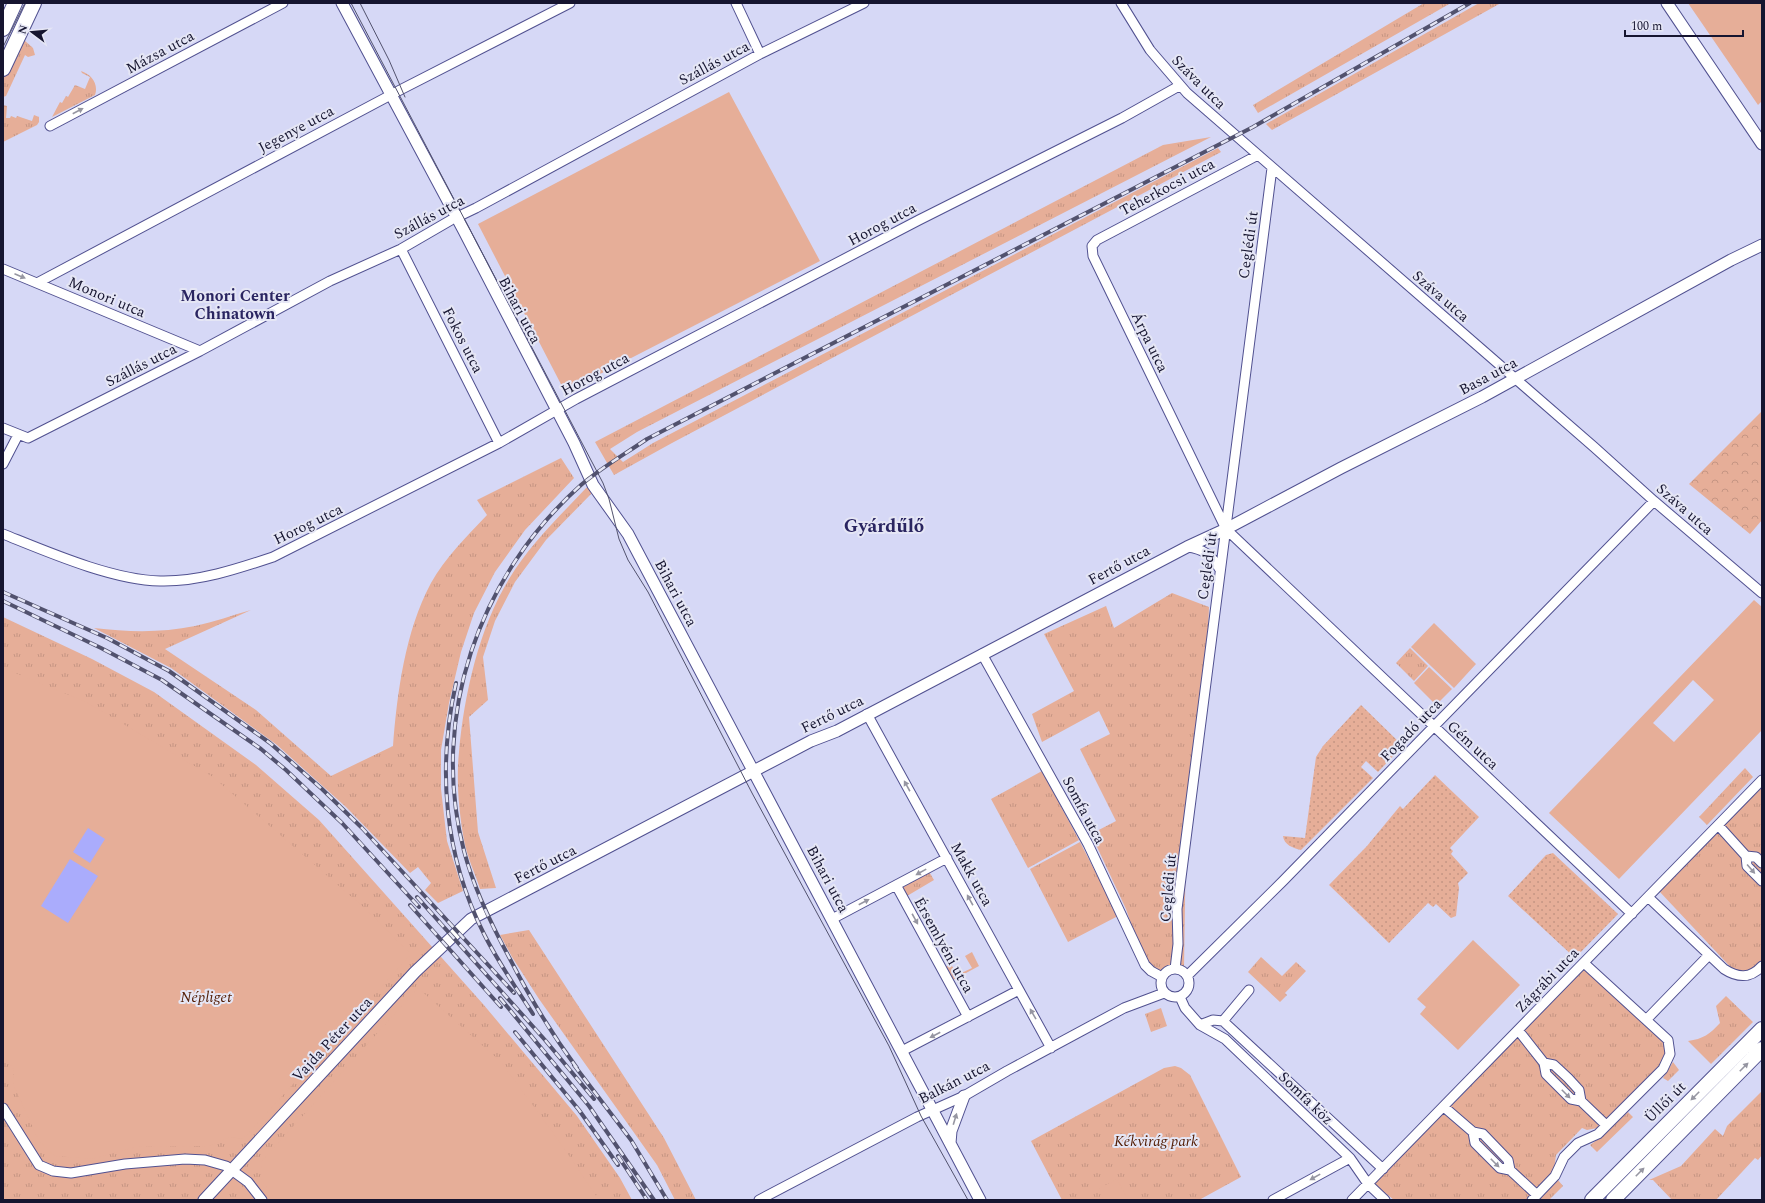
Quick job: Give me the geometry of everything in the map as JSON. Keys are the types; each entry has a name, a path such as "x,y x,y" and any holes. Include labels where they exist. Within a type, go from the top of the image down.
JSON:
{"main road":[{"path":"3,29 15,3"},
{"path":"3,69 34,3"},
{"name":"Üllői út","path":"1592,1200 1762,1029"},
{"name":"Üllői út","path":"1613,1200 1762,1049"}],"street":[{"name":"Mázsa utca","path":"50,126 283,3"},
{"name":"Bihari utca","path":"342,3 456,217 584,463 593,485 628,534 980,1200"},
{"name":"Jegenye utca","path":"37,283 391,94 570,3"},
{"path":"736,3 760,54"},
{"name":"Szállás utca","path":"3,428 28,438 200,351 330,281 401,249 456,217 476,208 760,54 864,3"},
{"name":"Száva utca","path":"1121,3 1150,50 1179,86 1654,501 1762,593"},
{"path":"1667,3 1762,144"},
{"name":"Horog utca","path":"3,534 86,565 127,578 160,581 201,577 235,570 273,556 499,444 556,410 919,220 1122,118 1179,86"},
{"name":"Teherkocsi utca","path":"1092,246 1097,240 1258,154"},
{"name":"Ceglédi út","path":"1175,969 1178,944 1177,909 1272,168"},
{"name":"Basa utca","path":"1187,547 1226,529 1514,379 1731,260 1762,245"},
{"name":"Árpa utca","path":"1092,246 1093,256 1226,529"},
{"name":"Fokos utca","path":"401,249 499,444"},
{"name":"Monori utca","path":"3,269 200,351"},
{"path":"3,464 18,435"},
{"name":"Fogadó utca","path":"1187,976 1248,916 1654,501"},
{"name":"Gém utca","path":"1226,529 1632,914"},
{"path":"1187,547 1205,551 1212,557 1220,570"},
{"name":"Fertő utca","path":"490,908 811,741 837,731 1187,547"},
{"name":"Somfa utca","path":"982,654 1088,844 1145,965 1151,971 1162,977"},
{"name":"Makk utca","path":"867,714 1051,1048"},
{"name":"Zágrábi utca","path":"1352,1200 1762,780"},
{"path":"1718,825 1746,856 1747,866 1762,881"},
{"path":"1746,856 1756,857 1762,863"},
{"path":"832,920 947,858"},
{"name":"Érsemlyéni utca","path":"896,885 968,1017"},
{"path":"1648,897 1724,969 1732,974 1741,977 1749,976 1762,966"},
{"name":"Vajda Péter utca","path":"204,1200 436,950 471,919 490,908"},
{"path":"1647,1019 1709,955"},
{"path":"1444,1106 1473,1132 1475,1143 1500,1168 1510,1170 1535,1198 1555,1176 1564,1157 1578,1143 1598,1134 1641,1093 1663,1069 1667,1062 1670,1054 1668,1040 1647,1019 1584,963"},
{"path":"1175,969 1183,972 1187,976 1187,991 1180,997 1171,997 1164,993 1160,985 1162,977 1167,971 1175,969"},
{"path":"902,1051 1019,990"},
{"path":"1200,1025 1213,1020 1223,1021 1249,990"},
{"name":"Balkán utca","path":"759,1200 933,1110 964,1096 1124,1008 1164,993"},
{"name":"Somfa köz","path":"1180,997 1185,1008 1200,1025 1225,1039 1350,1158 1368,1184 1385,1200"},
{"name":"Somfa köz","path":"1223,1021 1383,1169"},
{"path":"1518,1030 1544,1063 1546,1074 1571,1099 1581,1100 1606,1125"},
{"path":"950,1143 952,1127 964,1096"},
{"path":"3,1108 39,1165 53,1172 71,1173 125,1164 194,1159 217,1162 248,1182 262,1200"},
{"path":"1273,1200 1350,1158"}],"green space":[{"path":"1424,3 1451,3 1258,113 1253,105"},
{"path":"1479,3 1501,3 1272,130 1266,124"},
{"path":"1688,3 1762,3 1762,101 1758,105"},
{"path":"24,40 33,48 35,55 28,57 25,55 6,96 3,97 3,80 21,41"},
{"path":"81,71 88,74 95,83 95,95 52,117 60,102 62,103 66,96 68,97 75,85 85,89 90,77"},
{"path":"729,92 820,261 565,392 478,224"},
{"path":"3,105 7,106 6,118 10,118 11,116 16,118 17,116 32,121 34,115 39,117 39,122 37,125 3,142"},
{"path":"1211,137 637,432 610,449 623,462 653,443 1218,148 1221,152 614,475 595,442 1163,145"},
{"path":"1762,411 1762,520 1750,534 1689,484"},
{"path":"561,458 574,478 525,530 495,572 474,613 461,652 449,703 441,750 441,789 447,841 463,891 438,903 425,890 431,883 418,867 410,873 346,807 277,745 171,668 94,628 132,631 170,630 202,624 251,610 165,649 256,710 331,776 393,746 400,684 415,621 431,583 443,565 487,515 477,500"},
{"path":"588,486 593,492 546,540 515,582 495,621 483,657 488,700 469,717 478,832 496,888 480,889 465,846 458,796 458,763 461,730 469,685 475,662 481,640 498,598 517,566 556,519"},
{"path":"1172,593 1209,607 1206,680 1186,839 1184,968 1151,971 1145,965 1126,909 1091,834 1116,821 1080,749 1110,734 1099,711 1042,742 1032,714 1074,691 1044,634 1106,606 1114,628"},
{"path":"1754,600 1762,607 1762,730 1619,879 1549,813","holes":["1693,680 1714,700 1674,742 1653,723"]},
{"name":"Népliget","path":"3,617 92,659 154,692 256,765 319,820 483,1004 577,1116 620,1178 632,1200 3,1200"},
{"path":"1434,623 1476,664 1454,688 1411,647"},
{"path":"1410,648 1428,666 1414,681 1396,663"},
{"path":"1429,667 1452,689 1436,705 1414,683"},
{"path":"3,668 86,702 213,777 361,905 411,954 243,1139 230,1137 208,1146 136,1147 92,1159 55,1156 39,1141 13,1084 14,1070 8,1061 3,1057"},
{"path":"1361,705 1403,746 1378,772 1366,761 1361,767 1373,778 1301,850 1292,847 1285,842 1283,836 1305,838 1316,757 1323,746"},
{"path":"1745,768 1753,777 1707,825 1699,817"},
{"path":"1042,771 1079,840 1028,868 991,799"},
{"path":"1435,775 1479,817 1450,848 1453,851 1451,854 1468,873 1458,883 1459,888 1456,916 1451,918 1436,904 1433,907 1428,903 1389,943 1329,885 1367,846 1400,806 1403,809"},
{"path":"1762,784 1762,963 1756,970 1737,974 1659,891"},
{"path":"1080,842 1118,916 1068,942 1030,869"},
{"path":"1553,853 1618,914 1575,958 1508,896 1546,855"},
{"path":"928,870 934,880 907,896 901,885"},
{"path":"529,930 664,1138 696,1200 675,1200 657,1165 539,999 512,957 500,935"},
{"path":"1473,940 1520,985 1458,1050 1420,1014 1426,1007 1417,999"},
{"path":"972,952 979,966 953,980 945,967 951,964 957,975 972,968 965,956"},
{"path":"1261,957 1282,976 1296,962 1306,971 1285,993 1287,995 1280,1002 1248,972"},
{"path":"1587,966 1670,1048 1660,1066 1597,1128 1587,1130 1582,1128 1556,1155 1554,1170 1527,1200 1394,1200 1373,1183 1456,1101"},
{"path":"418,988 501,1062 559,1141 599,1200 276,1200 261,1180 262,1161"},
{"path":"1726,996 1753,1022 1711,1064 1688,1041 1698,1039 1706,1035 1720,1023 1716,1006"},
{"path":"1161,1008 1167,1026 1151,1032 1145,1014"},
{"path":"1673,1062 1679,1070 1668,1081 1663,1078"},
{"name":"Kékvirág park","path":"1175,1066 1181,1068 1190,1075 1241,1177 1199,1200 1062,1200 1031,1141 1164,1068"},
{"path":"1762,1091 1762,1155 1758,1160 1755,1158 1716,1200 1672,1200 1653,1180 1649,1180 1681,1166 1715,1129 1723,1136 1727,1126"},
{"path":"1628,1112 1633,1117 1597,1152 1590,1145"},
{"path":"1117,1179 1128,1200 1104,1200 1098,1189"},
{"path":"1558,1180 1563,1186 1549,1200 1537,1200"}],"water":[{"path":"88,828 105,839 90,863 73,852"},
{"path":"70,859 98,876 68,923 41,906"}],"tram line":[{"path":"3,47 25,3"},
{"path":"351,3 603,483 609,499 619,539 628,560 648,592 752,793 889,1046 921,1116 968,1200"},
{"path":"360,3 389,60 405,97"}],"railway":[{"path":"577,1068 558,1042 533,1001 503,946 484,906 464,851 455,801 453,750 459,700 471,652 490,605 515,562 545,521 581,485 647,439 1253,127 1470,3"},
{"path":"3,592 107,638 169,671 270,743 322,789 362,828 514,993"},
{"path":"3,601 101,648 162,680 261,749 286,770 342,823 419,907"},
{"path":"456,683 450,715 446,779 448,811 460,873 471,904 489,944 533,1014"},
{"path":"417,897 545,1040 594,1099"},
{"path":"410,905 501,1007"},
{"path":"500,998 589,1106 654,1200"},
{"path":"515,1032 579,1110 618,1165"},
{"path":"574,1065 631,1140 667,1200"},
{"path":"618,1156 647,1200"}],"district":[{"name":"Monori Center Chinatown","path":"235,304"},
{"name":"Gyárdűlő","path":"884,525"}]}
